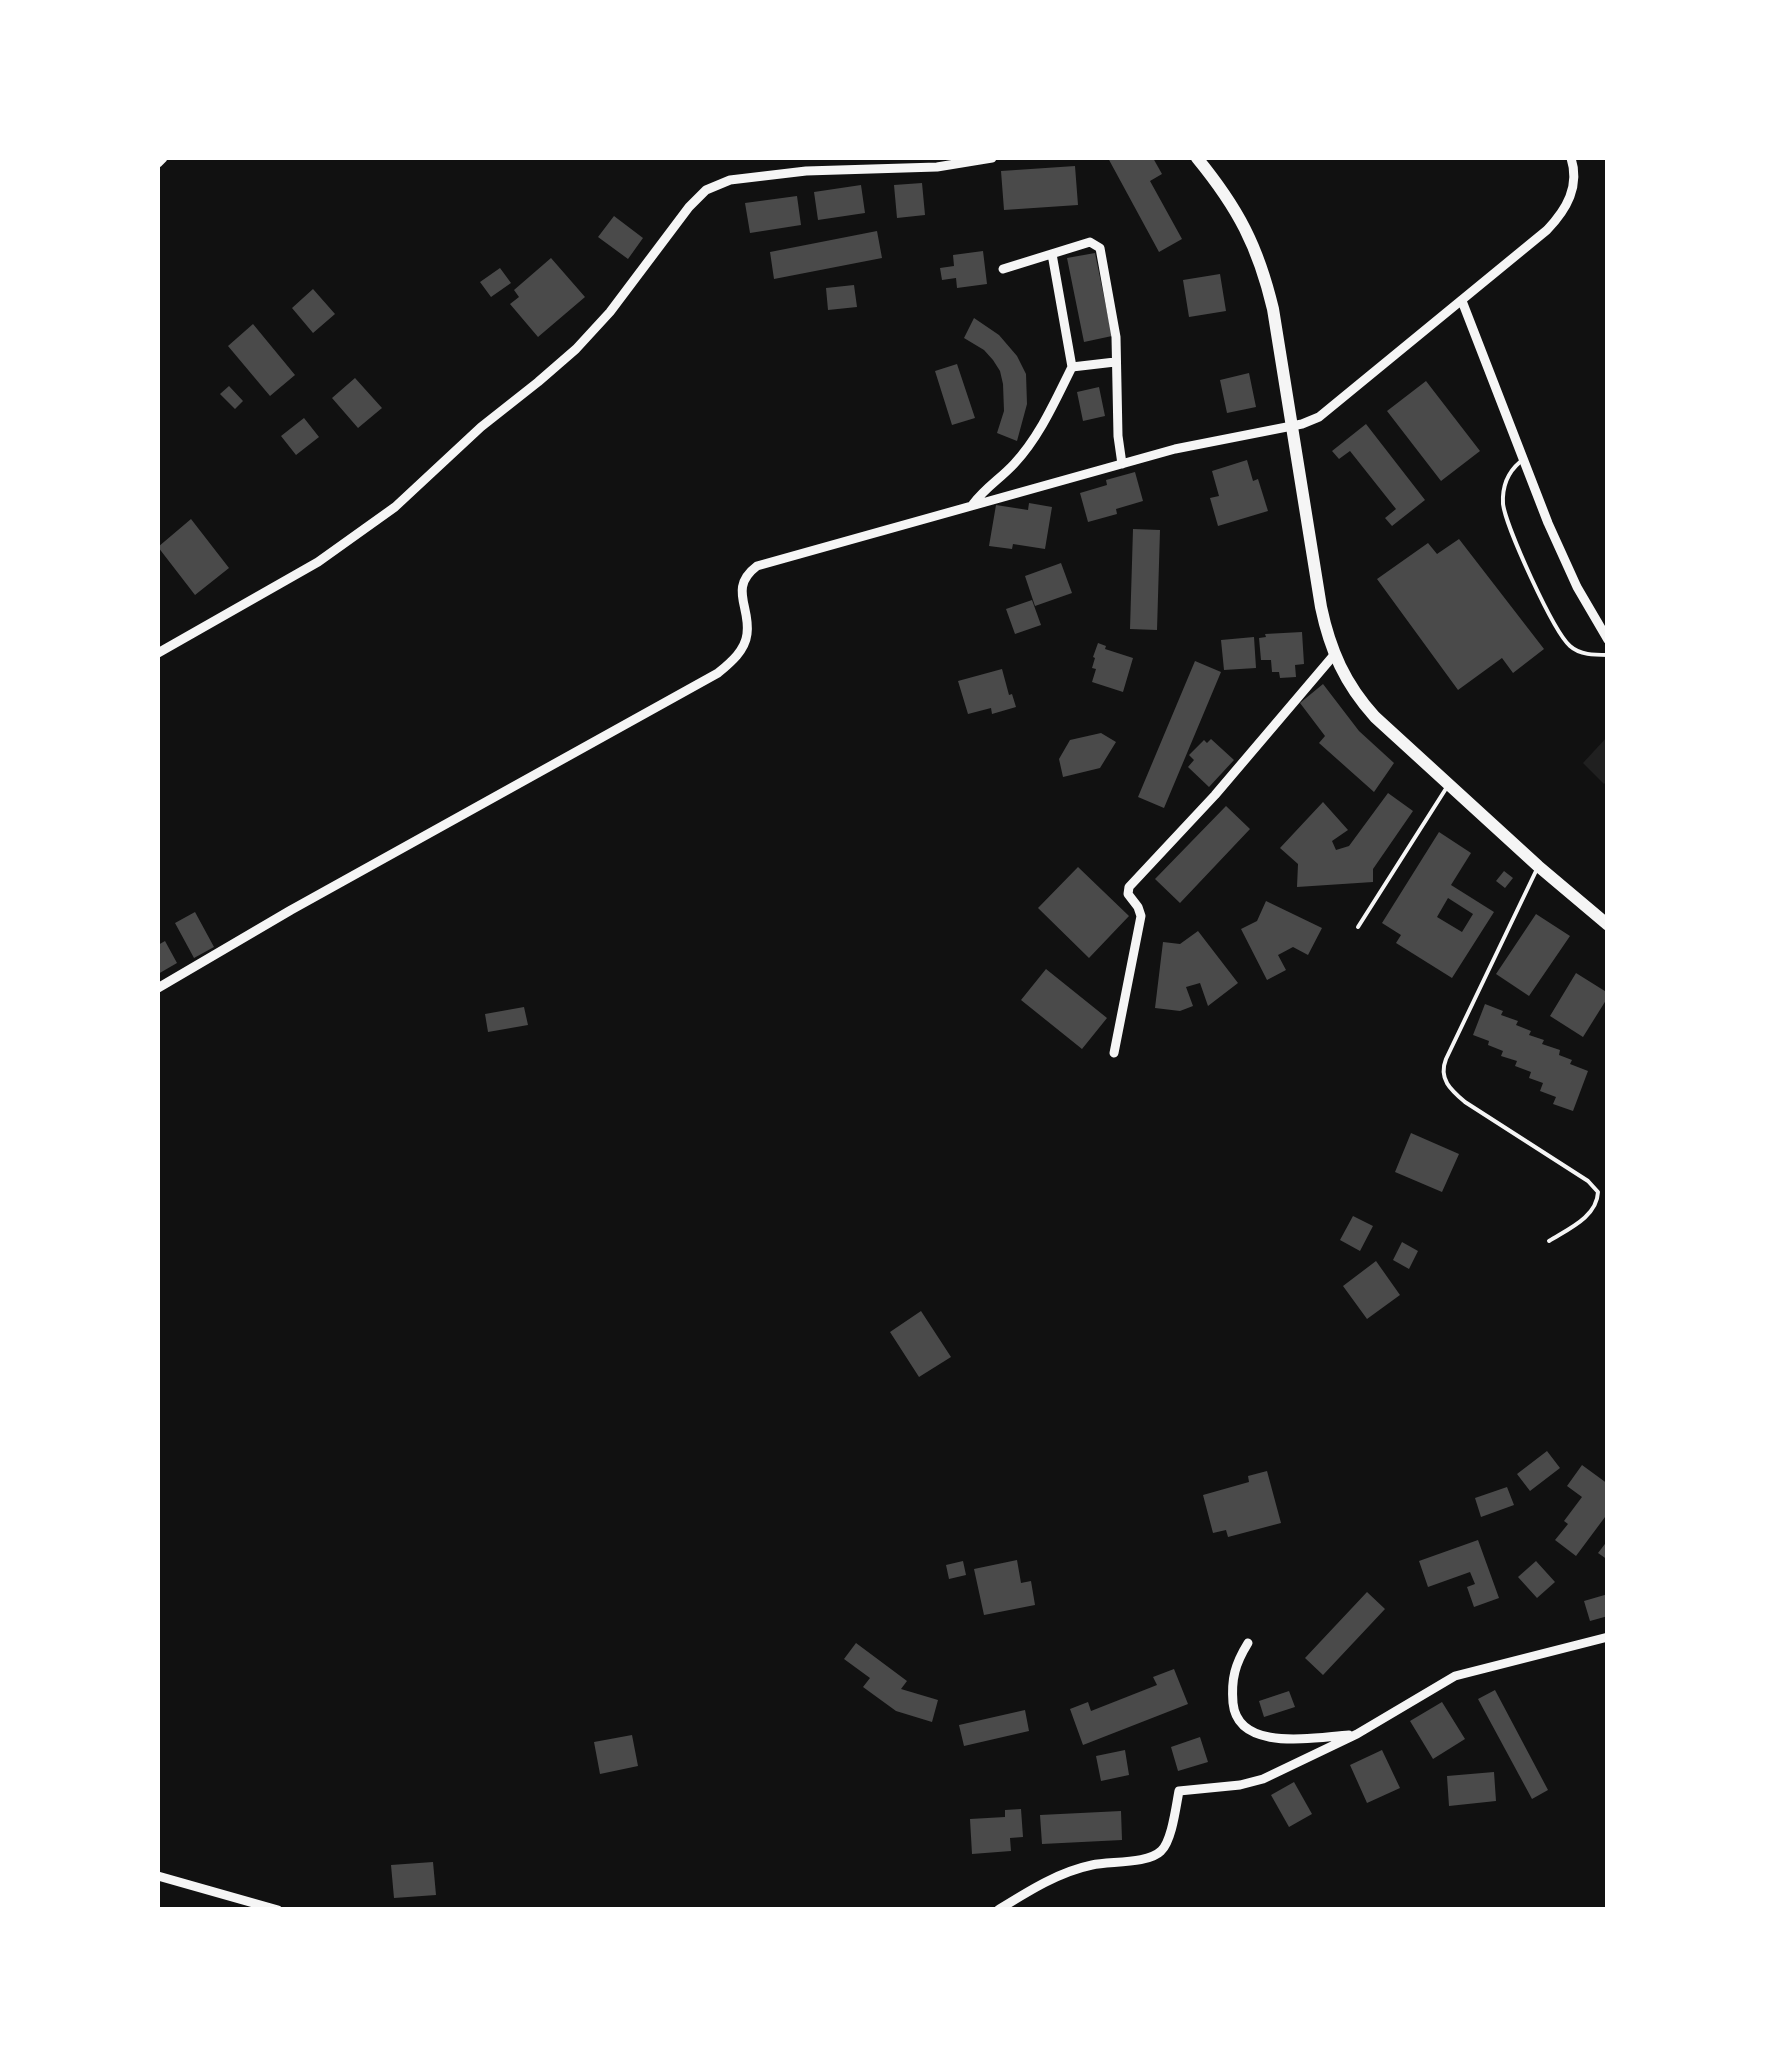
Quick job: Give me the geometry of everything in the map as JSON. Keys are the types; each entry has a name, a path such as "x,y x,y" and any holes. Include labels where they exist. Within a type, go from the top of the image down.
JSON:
{"main road":[{"path":"1197,158 1240,216 1260,260 1273,310 1321,607 1334,655 1346,681 1364,705 1538,866 1608,925"}],"street":[{"path":"158,163 163,158"},
{"path":"158,653 318,562 395,507 481,427 576,349 616,304 688,206 706,190 730,180 806,171 937,167 992,158"},
{"path":"158,988 718,673 738,654 747,638 742,591 744,580 757,566 1189,446 1307,422 1323,414 1548,230 1569,201 1574,185 1571,158"},
{"path":"1003,269 1090,242 1100,248 1116,337 1122,464"},
{"path":"972,506 986,487 1012,466 1041,428 1072,367 1052,254"},
{"path":"1462,301 1571,575 1608,640"},
{"path":"1072,367 1115,362"},
{"path":"1114,1053 1140,916 1138,906 1128,894 1129,887 1215,795 1334,655"},
{"path":"998,1910 1046,1882 1078,1869 1159,1853 1168,1840 1180,1791 1258,1780 1357,1734 1455,1676 1608,1637"},
{"path":"1248,1643 1234,1671 1232,1689 1237,1719 1246,1729 1278,1738 1357,1734"},
{"path":"158,1876 278,1910"}],"lane":[{"path":"1523,460 1511,470 1504,488 1503,504 1512,534 1562,636 1578,651 1608,655"},
{"path":"1358,926 1449,784"},
{"path":"1538,866 1443,1072 1448,1086 1465,1102 1588,1181 1598,1192 1590,1212 1548,1241"}],"shaded area":[{"path":"1607,737 1607,781 1604,784 1583,763"}],"building":[{"path":"1108,158 1153,158 1162,174 1150,181 1182,239 1159,252"},
{"path":"1075,166 1078,205 1004,210 1001,171"},
{"path":"922,183 925,215 897,218 894,185"},
{"path":"861,185 865,213 818,220 814,192"},
{"path":"797,196 801,225 750,233 745,203"},
{"path":"614,216 643,238 628,259 598,237"},
{"path":"877,231 882,258 774,279 770,252"},
{"path":"983,251 987,284 957,288 956,278 942,280 940,268 954,266 953,255"},
{"path":"1095,253 1112,336 1084,342 1067,258"},
{"path":"551,258 585,297 538,337 510,304 519,297 514,290"},
{"path":"500,268 511,283 491,297 480,282"},
{"path":"1220,274 1226,311 1189,317 1183,280"},
{"path":"854,285 857,307 828,310 826,288"},
{"path":"313,289 335,314 313,333 292,308"},
{"path":"974,318 999,335 1026,374 1027,404 1017,441 997,433 1004,411 1003,384 993,360 964,338"},
{"path":"253,324 295,375 270,396 228,346"},
{"path":"957,364 975,418 952,425 935,371"},
{"path":"1249,373 1256,407 1227,413 1220,380"},
{"path":"355,378 382,408 358,428 332,398"},
{"path":"1426,381 1480,451 1441,481 1387,411"},
{"path":"229,386 243,401 235,409 220,394"},
{"path":"1099,387 1105,416 1083,421 1077,392"},
{"path":"304,418 319,437 296,455 281,436"},
{"path":"1366,424 1425,500 1392,526 1385,518 1396,509 1350,451 1339,459 1332,451"},
{"path":"1247,460 1268,511 1218,526 1210,498 1219,496 1212,471"},
{"path":"1135,472 1143,501 1088,522 1080,493"},
{"path":"1029,503 1052,507 1045,549 1013,544 1012,549 989,546 996,505 1028,510"},
{"path":"191,519 229,568 195,595 158,547"},
{"path":"1133,529 1160,530 1157,630 1130,629"},
{"path":"1459,539 1544,649 1513,673 1502,658 1458,690 1377,579 1428,543 1437,554"},
{"path":"1061,563 1072,593 1035,606 1025,576"},
{"path":"1032,600 1041,625 1015,634 1006,609"},
{"path":"1302,632 1304,664 1295,665 1296,677 1280,678 1279,672 1272,672 1271,660 1261,660 1259,638 1266,637 1265,634"},
{"path":"1254,637 1256,668 1224,670 1221,640"},
{"path":"1098,643 1133,658 1123,692 1092,682"},
{"path":"1195,661 1221,672 1164,808 1138,797"},
{"path":"1002,669 1016,707 992,714 991,708 968,714 958,681"},
{"path":"1323,684 1359,731 1394,763 1374,792 1319,743 1325,736 1300,703"},
{"path":"1101,733 1116,742 1100,768 1063,777 1059,759 1070,740"},
{"path":"1211,739 1234,760 1209,787 1188,767 1194,760 1189,755 1204,740 1207,743"},
{"path":"1388,793 1413,811 1373,869 1373,882 1297,887 1298,864 1280,848 1323,802 1348,830 1332,841 1336,850 1349,846"},
{"path":"1226,806 1250,829 1180,903 1155,879"},
{"path":"1439,832 1471,853 1451,885 1494,912 1452,978 1396,943 1401,935 1382,923","holes":["1448,898 1473,914 1462,932 1437,917"]},
{"path":"1078,867 1129,916 1089,958 1038,908"},
{"path":"1504,871 1513,878 1505,888 1496,881"},
{"path":"1266,901 1322,928 1308,955 1293,947 1278,955 1286,970 1267,980 1241,929 1257,921"},
{"path":"195,912 214,947 194,958 175,923"},
{"path":"1536,914 1570,936 1529,996 1496,974"},
{"path":"1198,931 1238,983 1208,1006 1200,983 1186,987 1193,1006 1180,1011 1155,1008 1163,942 1180,944"},
{"path":"165,941 177,963 158,974 158,945"},
{"path":"1046,969 1107,1018 1082,1049 1021,1000"},
{"path":"1576,973 1608,993 1583,1037 1550,1016"},
{"path":"1485,1004 1518,1021 1516,1025 1531,1031 1529,1035 1544,1040 1542,1044 1560,1050 1559,1055 1572,1060 1570,1064 1588,1071 1573,1111 1553,1104 1556,1097 1540,1091 1543,1083 1529,1078 1531,1072 1515,1066 1517,1061 1501,1056 1503,1051 1488,1045 1489,1041 1473,1035"},
{"path":"524,1007 528,1025 488,1032 485,1014"},
{"path":"1411,1133 1459,1154 1442,1192 1395,1172"},
{"path":"1353,1216 1373,1226 1360,1251 1340,1240"},
{"path":"1402,1242 1418,1251 1409,1269 1393,1260"},
{"path":"1376,1261 1400,1295 1367,1319 1343,1286"},
{"path":"921,1311 951,1357 919,1377 890,1332"},
{"path":"1547,1451 1560,1468 1530,1491 1517,1474"},
{"path":"1582,1465 1608,1484 1608,1513 1576,1556 1555,1540 1582,1497 1567,1486"},
{"path":"1267,1471 1281,1523 1228,1537 1226,1530 1213,1533 1203,1495 1249,1482 1248,1476"},
{"path":"1507,1487 1514,1505 1481,1517 1475,1498"},
{"path":"1478,1540 1499,1598 1474,1607 1467,1587 1475,1584 1470,1572 1428,1587 1419,1561"},
{"path":"1608,1540 1608,1560 1598,1553"},
{"path":"1017,1560 1021,1583 1031,1581 1035,1605 984,1615 974,1569"},
{"path":"963,1561 966,1575 949,1579 946,1565"},
{"path":"1536,1561 1555,1582 1537,1598 1518,1577"},
{"path":"1367,1592 1385,1609 1323,1675 1305,1658"},
{"path":"1608,1594 1608,1616 1590,1621 1584,1601"},
{"path":"856,1643 907,1681 901,1689 938,1700 932,1722 896,1711 863,1687 870,1678 844,1659"},
{"path":"1174,1669 1188,1704 1083,1745 1070,1709 1088,1702 1091,1711 1157,1685 1153,1677"},
{"path":"1495,1690 1548,1790 1532,1799 1478,1699"},
{"path":"1289,1691 1295,1707 1264,1717 1259,1701"},
{"path":"1442,1702 1465,1739 1433,1759 1410,1721"},
{"path":"1025,1710 1029,1731 964,1746 959,1725"},
{"path":"632,1735 638,1766 600,1774 594,1742"},
{"path":"1200,1737 1208,1762 1178,1771 1171,1747"},
{"path":"1125,1750 1129,1775 1101,1781 1096,1756"},
{"path":"1382,1750 1400,1788 1367,1803 1350,1765"},
{"path":"1494,1772 1496,1801 1449,1806 1447,1776"},
{"path":"1294,1782 1312,1814 1289,1827 1271,1795"},
{"path":"1021,1809 1023,1837 1010,1838 1011,1851 972,1854 970,1819 1005,1817 1005,1810"},
{"path":"1121,1811 1122,1840 1042,1844 1040,1815"},
{"path":"433,1862 436,1895 394,1898 391,1865"}]}
